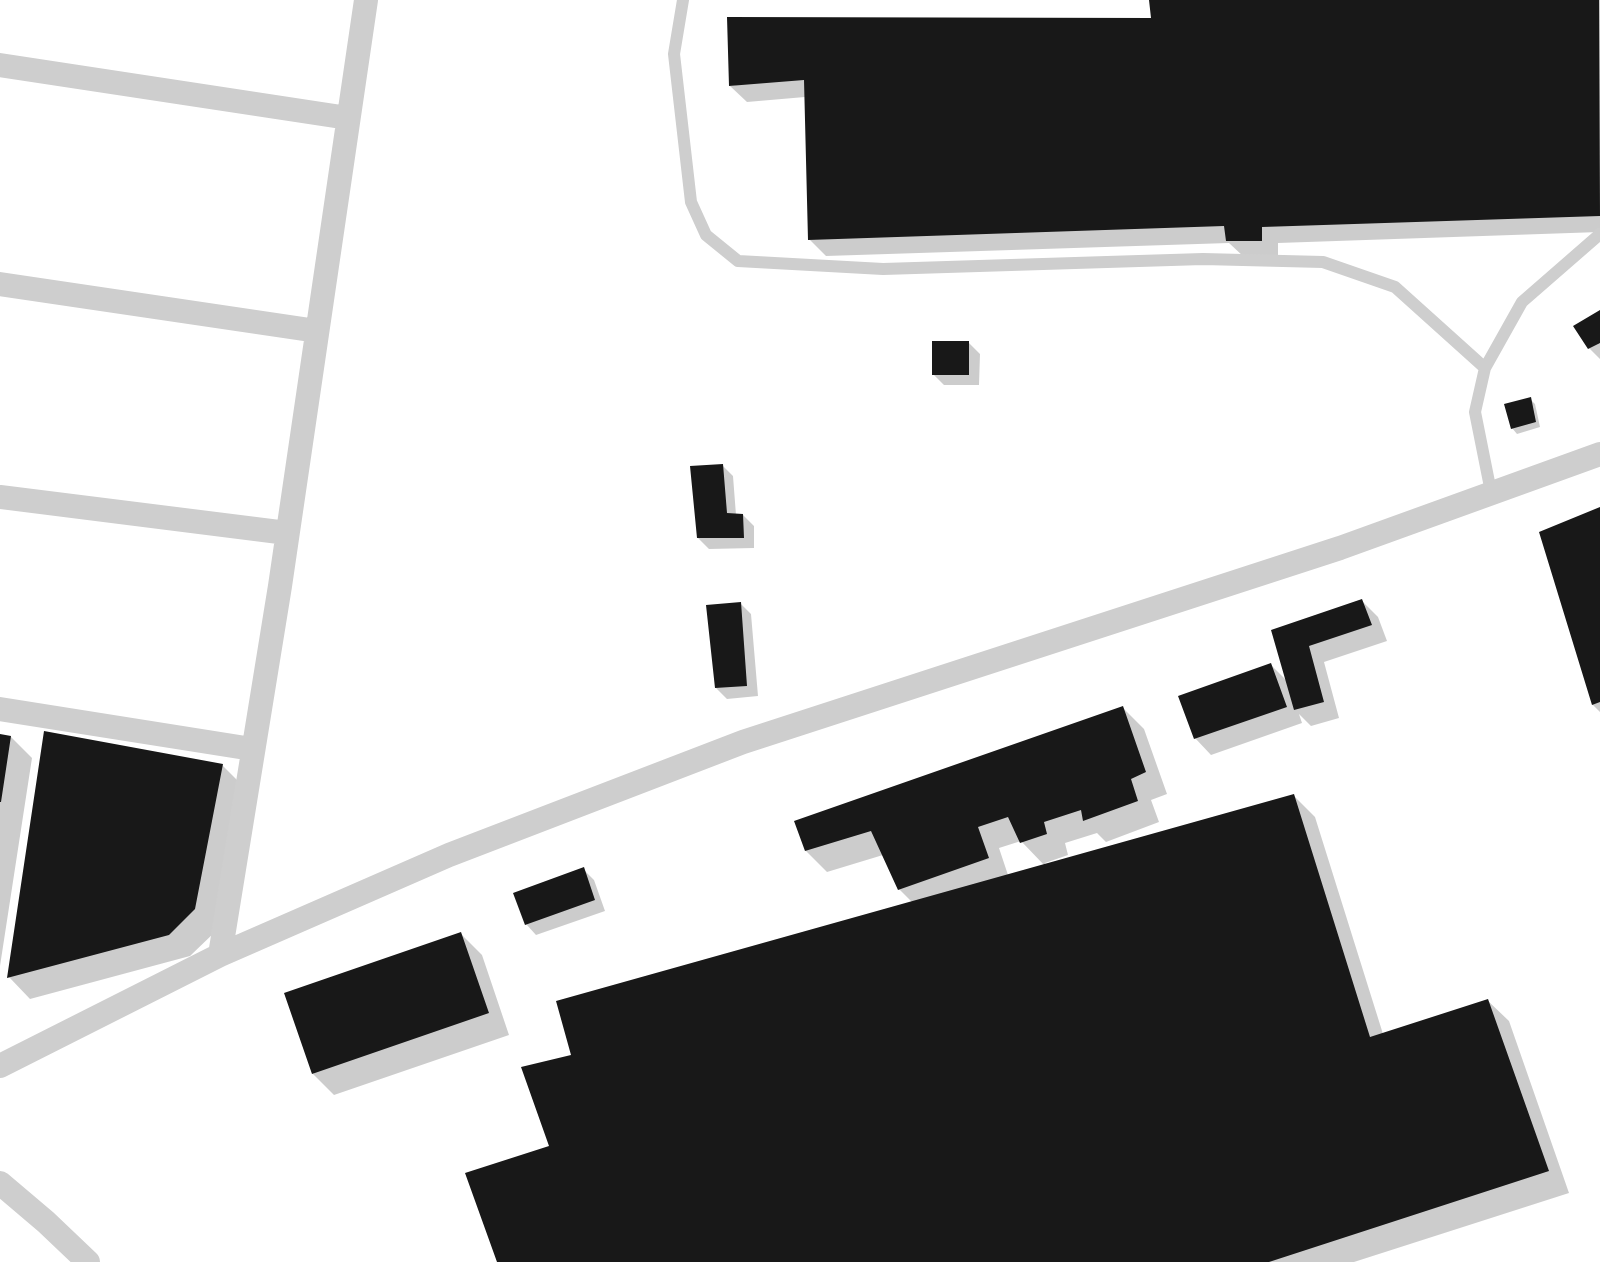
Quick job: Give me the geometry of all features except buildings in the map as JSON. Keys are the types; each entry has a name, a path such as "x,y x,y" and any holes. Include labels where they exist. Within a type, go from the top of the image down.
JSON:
{"street":[{"path":"220,955 287,533 366,0"},
{"path":"0,65 348,118"},
{"path":"0,284 317,331"},
{"path":"0,1066 220,955 449,855 742,742 1340,548 1600,454"},
{"path":"0,497 287,533"},
{"path":"0,709 252,749"},
{"path":"0,1184 46,1222 88,1262"}],"lane":[{"path":"683,0 674,54 691,202 706,236 738,261 883,268 1203,259 1323,262 1394,287 1485,368"},
{"path":"1491,492 1475,412 1485,368 1522,302 1600,234"}]}
